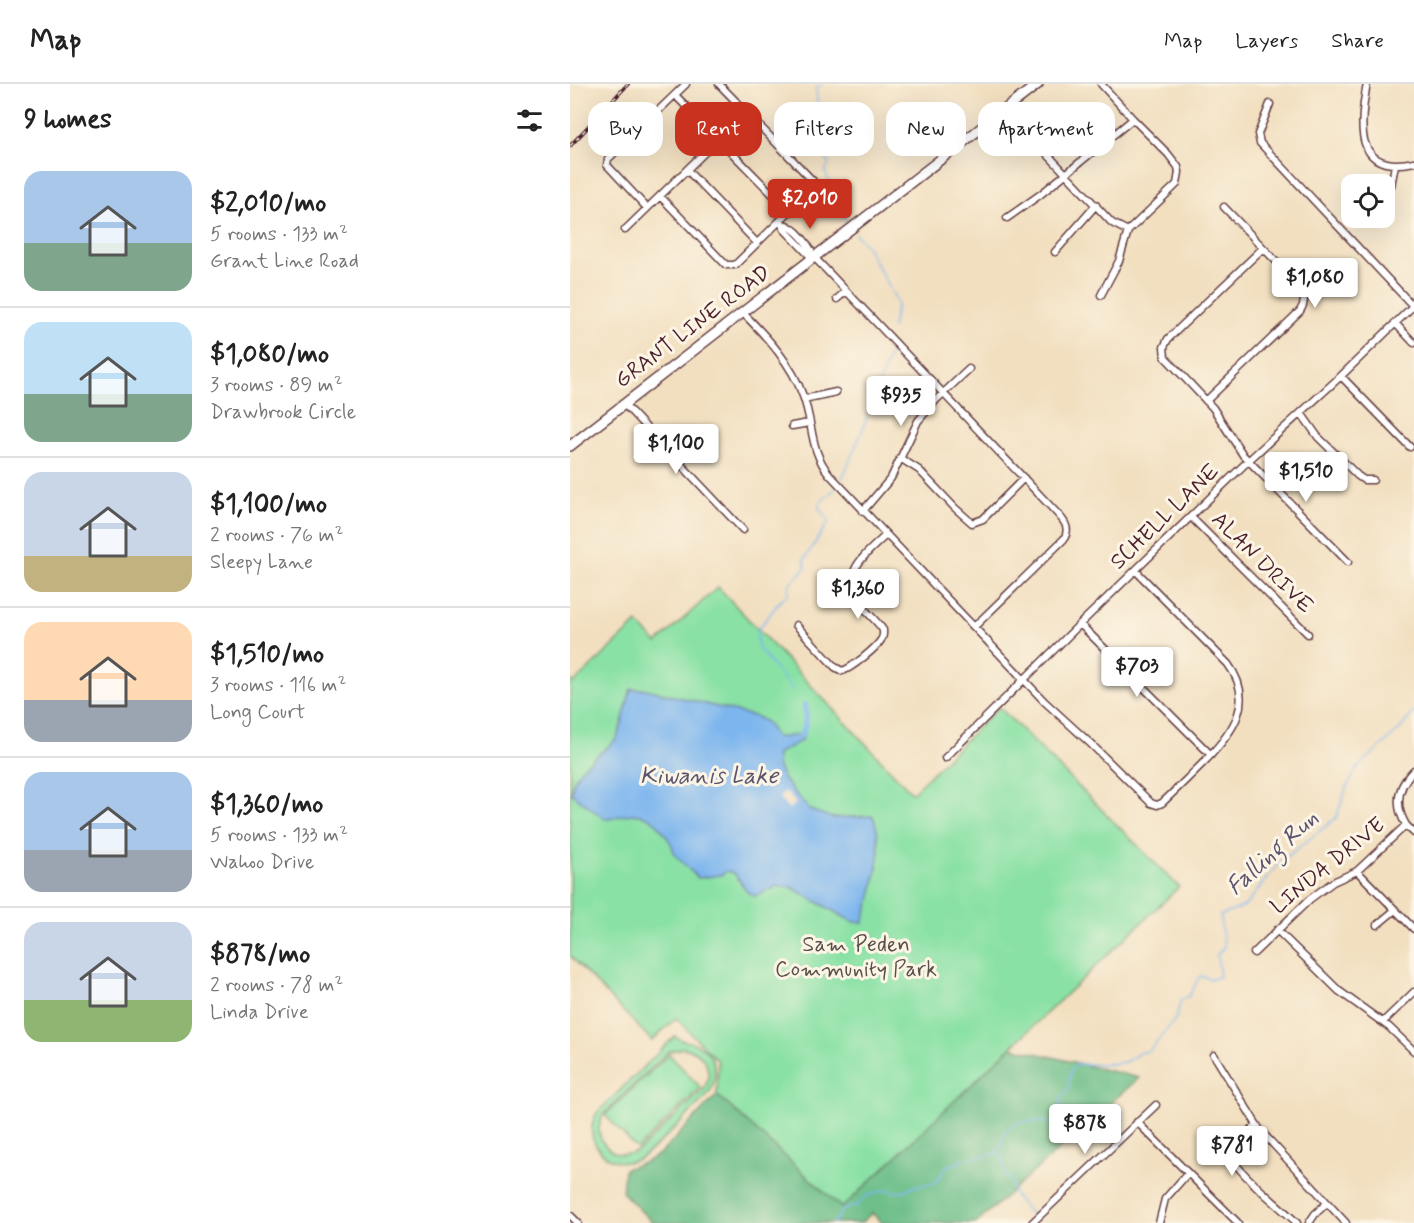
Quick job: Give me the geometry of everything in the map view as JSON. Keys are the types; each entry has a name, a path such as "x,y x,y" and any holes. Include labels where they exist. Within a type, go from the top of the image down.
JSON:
{"main road":[{"name":"GRANT LINE ROAD","path":"1014,102 1038,84"},
{"name":"GRANT LINE ROAD","path":"570,446 978,130"}],"street":[{"path":"647,208 607,165 608,159 686,84"},
{"path":"719,84 736,102"},
{"path":"1101,84 1167,154 1178,167 1179,172 1177,184 1128,231 1119,261 1101,295"},
{"path":"1367,84 1363,105 1362,132 1365,144 1375,158 1395,165 1414,162"},
{"path":"675,95 682,102"},
{"path":"1270,104 1258,134 1260,143 1414,306"},
{"path":"1007,218 1132,119"},
{"path":"660,196 726,265 735,265 782,222 812,189 813,182 762,129"},
{"path":"625,230 701,156"},
{"path":"736,156 790,212"},
{"path":"1049,156 1112,223 1128,231"},
{"path":"1393,174 1395,165"},
{"path":"687,170 757,243"},
{"path":"1055,252 1096,205"},
{"path":"1206,401 1300,311 1305,302 1300,285 1224,207"},
{"path":"782,222 784,229 846,291 1065,522 1067,536 974,627"},
{"path":"1263,248 1168,339 1164,347 1165,357 1223,422 1231,438 1248,461 1348,562"},
{"path":"837,299 846,291"},
{"name":"SCHELL LANE","path":"945,758 1023,679 1248,461 1414,306"},
{"path":"743,313 788,364 796,377 804,399 813,444 821,463 863,511 1023,679 1151,803 1157,805 1162,803 1211,754 1233,728 1239,713 1240,700 1237,680 1228,663 1136,571"},
{"path":"1395,323 1414,343"},
{"path":"863,511 883,489 918,421 969,369"},
{"path":"1341,376 1410,447"},
{"path":"804,399 836,392"},
{"path":"624,404 743,530"},
{"path":"1301,413 1318,437 1358,476 1364,480 1373,480"},
{"path":"792,426 809,423"},
{"path":"900,458 919,470 972,523 983,519 1024,478"},
{"name":"ALAN DRIVE","path":"1191,517 1308,634"},
{"path":"796,625 842,671 850,669 879,642 883,637 883,630 859,603 851,581 857,565 886,535"},
{"path":"1080,624 1211,754"},
{"name":"LINDA DRIVE","path":"1254,953 1321,891 1333,882 1357,871 1406,825 1400,815 1398,797 1405,781 1414,770"},
{"path":"1406,825 1414,833"},
{"path":"1357,871 1414,929"},
{"path":"1377,926 1395,909"},
{"path":"1277,930 1339,991 1383,1022 1414,1051"},
{"path":"1383,1022 1414,992"},
{"path":"1214,1055 1269,1142 1346,1223"},
{"path":"1032,1223 1156,1105"},
{"path":"1137,1122 1238,1223"},
{"path":"1257,1126 1235,1144 1232,1152 1233,1159 1241,1170 1297,1223"},
{"path":"1159,1223 1165,1199 1188,1173"},
{"path":"1309,1223 1327,1203"},
{"path":"570,1215 578,1223"}],"green space":[{"name":"Sam Peden Community Park","path":"718,587 912,793 999,707 1179,887 842,1208 717,1095 718,1061 676,1018 652,1041 570,956 570,680 574,683 637,623 657,643"},
{"path":"675,1036 703,1048 713,1061 715,1075 706,1097 662,1141 636,1160 616,1161 602,1153 593,1137 592,1128 596,1114","holes":["683,1048 691,1050 706,1062 708,1075 704,1089 638,1151 628,1154 612,1151 601,1139 599,1132 604,1114 668,1052"]},
{"path":"1011,1047 1139,1078 976,1223 882,1223 872,1213 861,1223 653,1223 622,1192 624,1169 646,1162 661,1153 717,1095 842,1208"},
{"path":"669,1054 701,1088 637,1149 605,1115"}],"water":[{"name":"Kiwanis Lake","path":"631,689 646,689 757,717 766,722 776,737 804,735 801,741 777,754 777,765 784,780 810,810 833,818 873,816 879,848 875,879 864,923 851,921 791,887 776,887 755,896 748,893 734,873 727,871 721,875 698,878 674,854 669,840 652,819 636,814 605,819 572,794 576,776 588,762 618,736"}],"pier":[{"path":"785,791 796,803 789,809 779,798"}],"waterway":[{"path":"822,84 816,88 817,110 814,119 795,129 803,141 823,139 827,148 824,156 829,163 825,172 844,207 846,222"},
{"path":"855,234 865,244 897,304 892,328"},
{"path":"842,479 892,348"},
{"path":"793,690 758,648 757,631 780,601 788,595 789,585 806,567 804,560 829,521 819,508 819,503 835,489"},
{"path":"801,735 805,724 805,705"},
{"name":"Falling Run","path":"834,1223 842,1210 858,1205 866,1196 885,1190 900,1192 912,1187 935,1183 948,1165 959,1163 962,1159 995,1153 1000,1148 1007,1130 1013,1126 1028,1121 1059,1125 1065,1119 1060,1098 1068,1089 1070,1073 1076,1064 1122,1063 1139,1053 1149,1051 1176,1018 1181,1000 1189,996 1200,976 1212,979 1220,976 1217,955 1224,947 1220,916 1245,906 1279,863 1336,818 1347,787 1358,767 1398,731 1414,712"},
{"path":"996,1153 1002,1156 1006,1176 1012,1181 1015,1196 1033,1216"}],"railway":[{"path":"570,146 628,84"}]}
